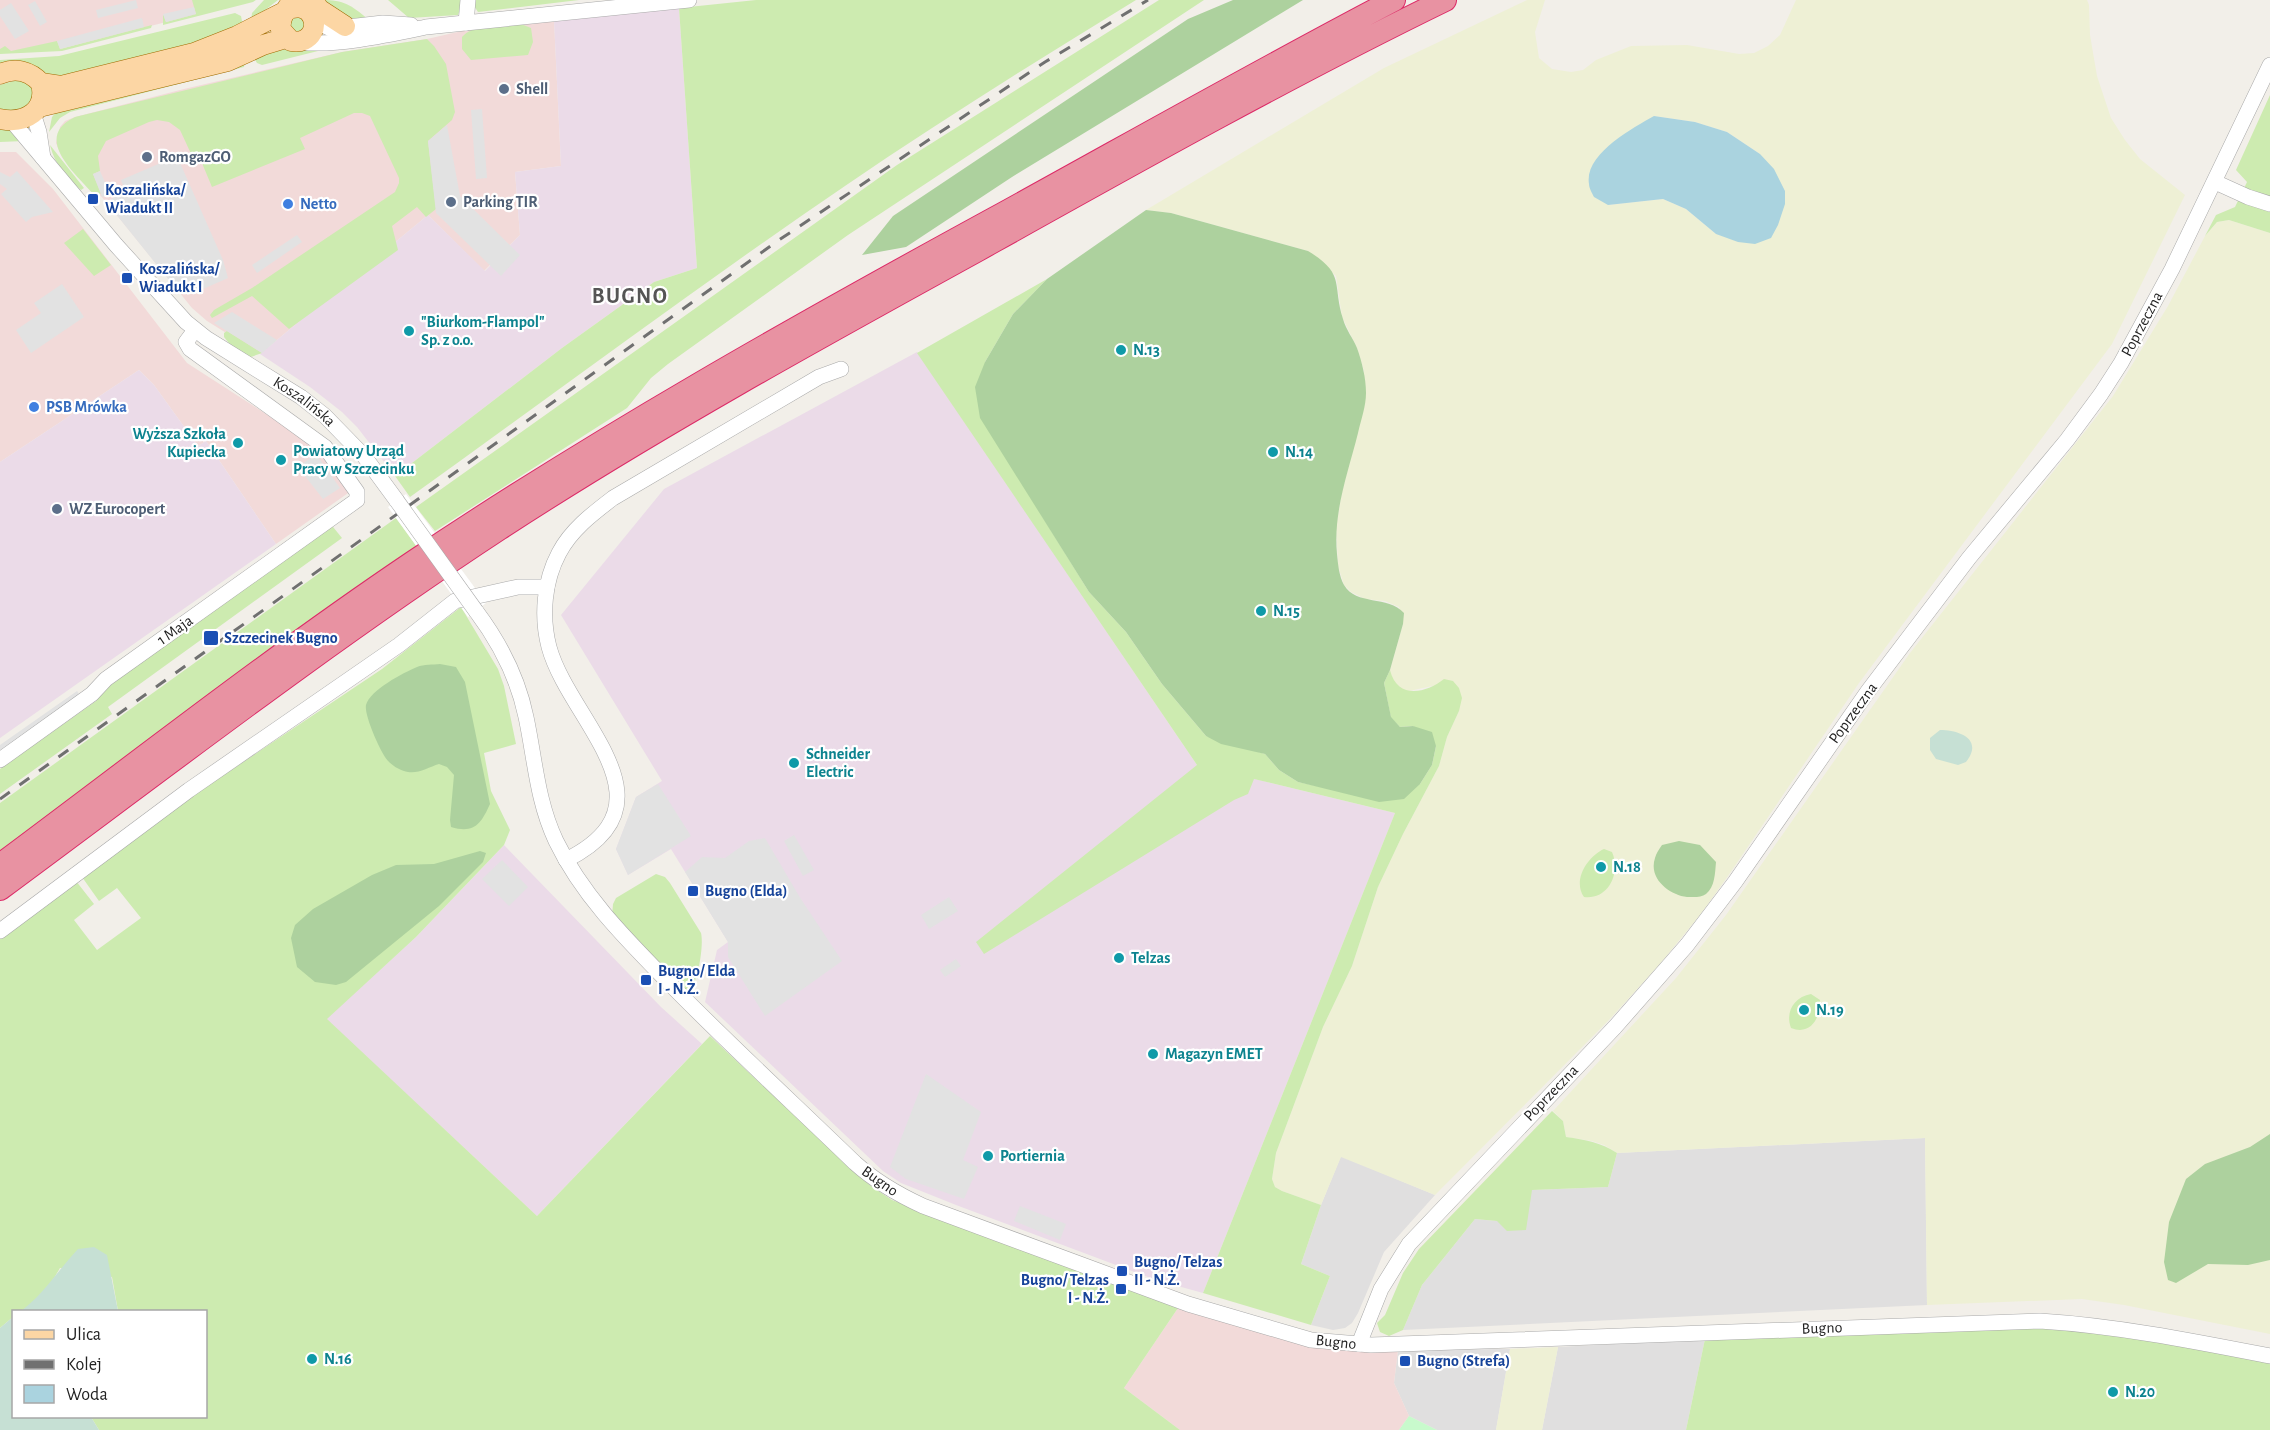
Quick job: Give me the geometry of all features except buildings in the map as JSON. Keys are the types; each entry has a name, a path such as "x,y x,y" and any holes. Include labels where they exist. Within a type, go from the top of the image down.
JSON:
{"highway":[{"path":"0,865 373,590 559,468 662,405 837,304 1394,0"},
{"path":"0,889 347,633 501,528 617,454 741,381 1015,229 1368,38 1445,0"}],"main road":[{"path":"289,6 280,25 294,40"},
{"path":"1,73 19,70 28,72 41,83 62,86 194,53 237,36 289,6 320,9 345,26"},
{"path":"5,119 26,117 36,110 59,102 228,61 263,45 310,36 315,27 313,9"},
{"path":"36,110 43,96 41,83"}],"street":[{"path":"466,23 468,0"},
{"path":"294,40 328,43 426,27 689,0"},
{"path":"345,26 383,22 426,27"},
{"name":"Poprzeczna","path":"1359,1344 1369,1315 1390,1273 1421,1230 1615,1027 1693,937 1735,882 1868,691 1969,558 2084,417 2111,379 2136,337 2215,182 2270,65"},
{"path":"39,132 59,102"},
{"path":"36,110 43,158"},
{"name":"Koszalińska","path":"5,119 43,158 140,272 195,330 301,397 325,416 364,456 495,637 519,690 539,791 555,839 566,860"},
{"path":"2215,182 2270,204"},
{"name":"1 Maja","path":"0,760 92,694 106,679 353,503 358,496 325,447 190,349 186,342 195,330"},
{"path":"566,860 584,851 600,836 613,816 617,795 615,775 607,754 564,682 550,649 545,614 550,573 559,552 573,533 605,504 819,377 841,369"},
{"path":"0,931 189,790 399,645 455,602 485,593 518,587 548,587"},
{"name":"Bugno","path":"566,860 595,903 675,989 855,1163 875,1181 895,1194 1188,1304 1311,1340 1359,1344 2040,1321 2088,1324 2139,1331 2270,1356"}],"shaded area":[{"path":"0,0 239,0 237,4 60,49 0,52"},
{"path":"136,0 138,8 98,18 96,10"},
{"path":"35,1 47,22 40,26 28,5"},
{"path":"11,3 29,31 15,39 0,16 0,10"},
{"path":"194,7 196,14 166,22 163,14"},
{"path":"679,8 697,268 654,282 562,348 395,476 357,427 342,412 310,387 260,354 428,215 485,271 520,235 515,172 561,166 554,20"},
{"path":"142,18 144,27 60,49 57,41"},
{"path":"554,20 561,166 515,172 520,235 484,271 428,215 260,354 207,321 192,308 107,203 99,194 96,197 62,157 56,143 60,127 65,121 184,89 342,52 427,39 475,28"},
{"path":"482,109 487,178 476,179 471,110"},
{"name":"Parking TIR","path":"447,125 460,196 520,255 501,276 436,213 428,141"},
{"path":"0,152 16,152 53,189 187,363 319,448 351,491 276,544 206,441 198,446 154,385 139,370 0,462"},
{"path":"177,156 223,260 228,278 194,293 190,285 184,284 177,290 107,203 124,188 121,180"},
{"path":"17,171 53,212 32,217 26,222 1,194 7,189 0,184 0,172 10,177"},
{"path":"100,171 110,194 102,197 93,174"},
{"path":"297,235 302,242 257,273 252,265"},
{"path":"62,284 84,317 31,353 16,330 41,313 34,303"},
{"path":"232,312 277,340 262,353 214,323"},
{"path":"917,352 1197,765 1395,813 1203,1293 1156,1280 956,1205 901,1183 883,1171 705,1002 717,950 728,942 671,849 628,875 616,849 636,797 662,781 561,615 664,489"},
{"path":"139,370 154,385 198,446 206,441 276,544 0,738 0,462"},
{"path":"316,454 340,488 323,499 298,467"},
{"path":"77,691 81,697 0,755 0,745"},
{"path":"658,784 691,836 628,875 616,849 636,797"},
{"path":"794,835 814,870 803,876 784,841"},
{"path":"765,838 799,896 842,961 765,1016 728,957 728,942 685,872 702,857 725,858 749,841"},
{"path":"504,845 661,1007 702,1044 537,1216 326,1019 416,937"},
{"path":"502,860 528,887 509,906 482,879"},
{"path":"949,897 958,911 929,929 921,915"},
{"path":"956,959 961,966 945,977 940,970"},
{"path":"926,1074 981,1112 963,1160 978,1167 964,1199 906,1179 890,1167"},
{"path":"1925,1138 1927,1305 1403,1330 1422,1285 1475,1219 1497,1221 1532,1190 1608,1187 1617,1153"},
{"path":"1341,1156 1435,1195 1384,1252 1352,1323 1345,1328 1333,1330 1311,1325 1330,1276 1301,1264"},
{"path":"1020,1206 1066,1224 1060,1240 1014,1221"},
{"path":"1178,1308 1398,1350 1394,1383 1409,1416 1399,1430 1180,1430 1124,1388"},
{"path":"1705,1339 1686,1430 1542,1430 1558,1347"},
{"path":"1510,1349 1496,1430 1437,1430 1409,1416 1394,1383 1398,1350"}],"green space":[{"path":"192,0 256,0 163,25 163,14 166,22 196,14"},
{"path":"264,0 278,0 251,21 252,13"},
{"path":"322,0 347,4 368,19 362,21 333,14"},
{"path":"388,0 463,0 458,15 409,18"},
{"path":"473,0 579,0 478,12"},
{"path":"756,0 1136,0 989,91 845,186 681,301 410,497 395,476 562,348 654,282 697,268 679,8"},
{"path":"1159,0 1204,0 848,235 668,364 651,378 627,408 435,531 416,507 897,165"},
{"path":"1233,0 1303,0 1012,177 906,247 862,255 893,216 1188,19"},
{"path":"1527,0 1545,0 1535,32 1539,58 1552,69 1571,72 1583,70 1596,60 1631,46 1687,45 1739,54 1754,53 1768,46 1780,35 1796,0 2087,0 2097,76 2111,118 2140,159 2185,195 2112,344 1859,683 1728,876 1659,965 1609,1020 1435,1195 1341,1157 1321,1205 1275,1187 1272,1179 1276,1153 1323,1027 1352,966 1378,887 1439,766 1447,737 1459,711 1437,685 1409,691 1400,689 1392,680 1390,670 1403,624 1399,607 1385,601 1365,599 1351,592 1344,585 1338,566 1336,527 1342,492 1360,423 1364,371 1357,348 1342,317 1336,276 1308,251 1171,213 1146,210 1384,68","holes":["1654,116 1695,122 1727,132 1760,154 1716,234 1686,209 1663,199 1608,205"]},
{"path":"235,13 241,16 243,26 230,33 72,78 51,76 34,67 0,65 0,60 59,56"},
{"path":"301,16 307,27 293,35 288,22 289,18"},
{"path":"521,24 531,28 533,42 528,55 471,60 462,49 462,37 474,29"},
{"path":"152,25 151,28 62,51 0,54 0,49 5,46 11,51 57,41 60,49"},
{"path":"427,39 446,64 455,112 452,120 428,141 436,209 426,217 417,207 392,226 398,250 289,329 252,296 212,318 210,315 214,310 252,288 395,192 399,178 370,116 354,113 300,138 305,149 212,187 199,156 193,158 180,130 169,122 157,120 149,122 106,141 98,156 100,171 93,174 101,193 96,197 69,168 57,146 57,135 62,126 75,117 342,52"},
{"path":"334,47 262,65 254,58 275,49 301,51"},
{"path":"245,62 244,67 70,112 60,118 49,132 52,117 57,111"},
{"path":"17,80 32,85 33,100 18,109 0,110 0,85"},
{"path":"2270,95 2270,233 2229,220 2217,222 2205,236 2216,215 2235,207 2247,182 2236,170"},
{"path":"0,127 11,130 24,141 0,142"},
{"path":"50,145 84,188 81,190 62,170"},
{"path":"1146,210 1171,213 1308,251 1328,266 1333,273 1343,319 1361,359 1366,393 1339,508 1336,538 1340,574 1344,585 1356,596 1390,604 1404,613 1390,670 1384,683 1391,717 1400,727 1413,726 1432,732 1436,746 1432,765 1420,784 1404,799 1379,802 1298,782 1279,770 1265,754 1221,744 1206,736 1162,684 1126,632 1089,592 980,418 975,387 985,362 1013,314 1047,279"},
{"path":"2229,220 2270,233 2270,1334 2082,1299 1927,1305 1925,1138 1617,1153 1592,1141 1566,1137 1563,1121 1553,1111 1676,978 1726,915 1910,653 2113,396 2168,306 2205,236 2217,222"},
{"path":"83,229 111,265 94,276 64,243"},
{"path":"1047,279 1013,314 985,362 1042,516 1089,592 1126,632 1162,684 1206,736 1265,754 1279,770 1298,782 1326,788 1420,784 1432,765 1436,746 1413,726 1400,727 1391,718 1384,683 1390,670 1399,686 1405,690 1429,688 1444,679 1453,681 1459,688 1462,698 1439,766 1378,887 1352,966 1323,1027 1276,1153 1272,1179 1275,1187 1321,1205 1301,1264 1330,1276 1311,1325 1203,1293 1395,813 1254,779 1248,794 1234,800 984,954 976,942 1197,765 917,353"},
{"path":"227,331 262,353 248,358 232,347 224,337"},
{"path":"396,518 417,547 0,851 0,803"},
{"path":"329,522 342,538 108,707 112,714 0,794 0,769 96,701 102,691"},
{"path":"461,607 498,669 504,686 516,744 484,753 491,791 510,830 504,845 416,937 327,1019 537,1216 710,1036 850,1168 892,1200 1178,1308 1124,1388 1180,1430 99,1430 92,1418 207,1418 207,1310 118,1310 112,1277 60,1268 35,1302 21,1310 12,1310 12,1318 0,1328 0,939 76,881 94,904 74,920 97,950 141,918 117,888 99,901 82,877 200,791 382,669"},
{"path":"440,664 456,667 465,682 490,804 480,822 466,829 451,827 454,775 447,767 439,764 412,772 392,765 379,746 366,710 369,699 374,694 404,673 417,667"},
{"path":"1940,730 1955,732 1967,737 1972,747 1966,762 1958,765 1936,759 1930,750 1930,738"},
{"path":"1679,841 1700,845 1716,862 1713,884 1704,895 1680,896 1662,885 1655,873 1655,858 1662,845"},
{"path":"1604,849 1612,852 1614,876 1611,883 1600,894 1584,897 1580,883 1581,876 1592,857"},
{"path":"480,851 486,853 483,862 439,906 346,982 336,985 315,982 297,967 291,938 295,925 313,909 372,875 396,865 434,864"},
{"path":"656,874 665,877 670,883 701,933 700,963 696,979 690,990 686,991 612,916 616,898"},
{"path":"1811,994 1820,1000 1817,1018 1804,1029 1791,1028 1789,1016 1792,1006 1800,998"},
{"path":"1552,1111 1563,1121 1566,1137 1599,1144 1617,1153 1608,1187 1532,1190 1526,1230 1507,1231 1497,1221 1475,1219 1422,1285 1403,1330 1389,1336 1380,1332 1377,1323 1385,1315 1403,1273 1419,1249"},
{"path":"2270,1134 2270,1260 2248,1265 2208,1264 2176,1283 2168,1280 2164,1262 2169,1222 2186,1179 2205,1164 2250,1147"},
{"path":"94,1247 107,1255 118,1310 22,1310 44,1289 78,1249"},
{"path":"12,1318 12,1418 92,1418 99,1430 0,1430 0,1328"},
{"path":"2040,1327 2138,1337 2270,1363 2270,1430 1686,1430 1705,1339"},
{"path":"1558,1347 1542,1430 1496,1430 1510,1349"},
{"path":"1409,1416 1437,1430 1399,1430"}],"water":[{"path":"1654,116 1695,122 1727,132 1760,154 1774,169 1785,191 1785,204 1771,238 1755,244 1738,242 1716,234 1686,209 1663,199 1608,205 1594,197 1590,189 1589,173 1594,162 1612,143"}],"pier":[{"path":"406,494 486,603 468,617 388,507"}],"railway":[{"path":"0,799 779,240 1045,62 1148,0"}],"place":[{"name":"Shell","path":"504,89"},
{"name":"RomgazGO","path":"147,157"},
{"name":"Koszalińska/ Wiadukt II","path":"93,199"},
{"name":"Parking TIR","path":"451,202"},
{"name":"Netto","path":"288,204"},
{"name":"Koszalińska/ Wiadukt I","path":"127,278"},
{"name":"\"Biurkom-Flampol\" Sp. z o.o.","path":"409,331"},
{"name":"N.13","path":"1121,350"},
{"name":"PSB Mrówka","path":"34,407"},
{"name":"Wyższa Szkoła Kupiecka","path":"238,443"},
{"name":"N.14","path":"1273,452"},
{"name":"Powiatowy Urząd Pracy w Szczecinku","path":"281,460"},
{"name":"WZ Eurocopert","path":"57,509"},
{"name":"N.15","path":"1261,611"},
{"name":"Szczecinek Bugno","path":"211,638"},
{"name":"Schneider Electric","path":"794,763"},
{"name":"N.18","path":"1601,867"},
{"name":"Bugno (Elda)","path":"693,891"},
{"name":"Telzas","path":"1119,958"},
{"name":"Bugno/ Elda I - N.Ż.","path":"646,980"},
{"name":"N.19","path":"1804,1010"},
{"name":"Magazyn EMET","path":"1153,1054"},
{"name":"Portiernia","path":"988,1156"},
{"name":"Bugno/ Telzas II - N.Ż.","path":"1122,1271"},
{"name":"Bugno/ Telzas I - N.Ż.","path":"1121,1289"},
{"name":"N.16","path":"312,1359"},
{"name":"Bugno (Strefa)","path":"1405,1361"},
{"name":"N.20","path":"2113,1392"}],"district":[{"name":"BUGNO","path":"630,296"}]}
